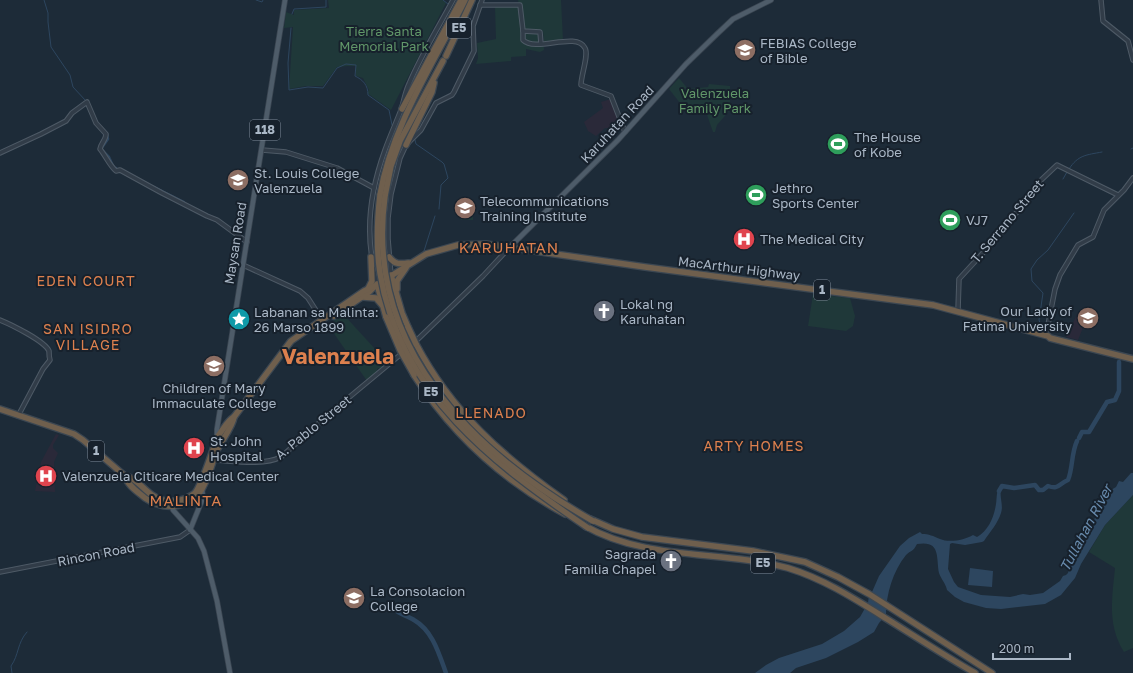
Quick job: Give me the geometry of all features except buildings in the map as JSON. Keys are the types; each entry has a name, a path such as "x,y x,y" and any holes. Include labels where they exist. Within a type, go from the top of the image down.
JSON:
{"highway":[{"path":"402,109 461,0"},
{"name":"E5","path":"465,0 402,131 387,182 383,210 383,255 388,285 396,314 407,342 421,368 446,404 476,436 499,457 561,502 593,520 613,529 642,537 753,551 805,562 838,577 868,594 992,673"},
{"name":"E5","path":"472,0 436,75 390,152 382,181 378,210 378,255 383,287 391,316 403,344 417,370 442,406 473,440 508,470 588,528 610,538 640,547 770,564 803,573 833,586 975,673"},
{"path":"406,145 432,92 436,75"},
{"name":"MacArthur Highway","path":"173,506 194,494 204,478 220,438 230,419 234,417 289,345 293,344 368,289 412,262 422,257 428,257 466,246 509,248 539,253 543,252 933,305 958,310 1047,335 1050,338 1133,359"},
{"path":"368,289 372,281 372,257"},
{"path":"389,257 397,264 412,262"},
{"path":"398,299 396,286 397,280 412,262"},
{"path":"391,275 402,313 416,344 427,364 452,400 474,425 514,462 562,500 593,520"},
{"path":"376,285 386,317 400,350 417,381 443,416 497,469 529,493 588,528"},
{"name":"MacArthur Highway","path":"323,322 363,297 376,285"},
{"path":"382,304 387,296 393,295 398,299"},
{"path":"363,297 376,298 382,304"},
{"name":"MacArthur Highway","path":"0,409 77,436 124,476 126,481 149,500 160,505 173,506 188,503 194,500 202,489 204,478"},
{"name":"MacArthur Highway","path":"207,471 213,460 220,438"}],"main road":[{"name":"Maysan Road","path":"220,438 217,435 217,429 285,0"},
{"name":"Karuhatan Road","path":"509,248 625,132 697,53 729,22 771,0"},
{"path":"190,530 203,498 202,489"},
{"path":"173,506 202,545 217,601 230,673"}],"street":[{"path":"376,285 370,241 371,210 374,188 385,150 402,109 409,82 453,0"},
{"path":"391,275 388,218 396,170 406,145 421,130 436,103 452,95 454,92 474,51 473,26 482,0"},
{"path":"1101,0 1102,21 1128,41 1133,60"},
{"path":"480,5 520,5 525,42 541,44 574,42 580,43 585,47 586,52 581,85 611,96 625,132"},
{"path":"523,30 540,32 541,44"},
{"path":"0,153 66,121 72,113 87,102 96,123 106,134 106,138 100,149 112,167 186,206 217,220 247,242"},
{"path":"262,150 286,152 337,168 374,188"},
{"name":"T. Serrano Street","path":"958,310 959,278 1002,231 1039,182 1057,165 1118,195"},
{"path":"1047,335 1055,289 1060,275 1078,245 1093,237 1102,214 1133,178"},
{"path":"371,210 374,218 379,222 384,222 388,218"},
{"path":"370,241 373,234 379,231 386,234 388,239"},
{"path":"417,340 509,248"},
{"path":"372,257 376,266 381,268 388,264 389,257"},
{"path":"243,266 300,291 308,298 323,322"},
{"path":"0,320 26,332 44,346 48,350 50,360 43,369 18,416"},
{"name":"A. Pablo Street","path":"213,460 263,462 282,457 329,414 400,355"},
{"name":"Rincon Road","path":"0,572 175,538 186,534 190,530"}],"shaded area":[{"path":"611,99 621,125 605,128 596,136 588,131 584,122 603,108 601,102"},
{"path":"1077,315 1086,320 1078,340 1066,337"},
{"name":"Valenzuela Citicare Medical Center","path":"56,434 59,435 53,445 53,448 58,453 54,462 55,492 35,491 41,462"}],"green space":[{"name":"Tierra Santa Memorial Park","path":"328,0 443,0 446,3 391,110 367,93 369,90 363,78 356,76 356,66 337,67 323,86 306,86 289,89 293,27 284,28 286,12 294,15 294,10 329,8"},
{"path":"518,0 561,0 563,40 544,42 543,31 524,30"},
{"path":"520,6 523,31 536,33 543,45 544,50 540,52 526,49 526,56 511,57 511,61 476,64 478,58 477,43 496,39 495,7"},
{"name":"Valenzuela Family Park","path":"679,78 688,89 708,87 709,84 730,86 730,110 717,125 715,132 713,132 706,112 687,112 669,89"},
{"name":"Jethro Sports Center","path":"752,184 768,195 760,206 744,194"},
{"path":"461,210 473,210 473,220 461,220"},
{"path":"953,213 956,225 946,227 944,215"},
{"path":"813,294 850,298 855,316 853,326 846,331 808,326"},
{"path":"343,314 388,363 381,369 378,368 377,373 367,381 328,325"},
{"path":"1133,495 1133,648 1124,652 1115,632 1113,621 1112,601 1115,568 1089,552 1105,525"}],"water":[{"path":"1131,473 1133,473 1133,495 1105,525 1081,564 1075,578 1061,595 1045,604 1001,609 986,608 964,602 947,590 939,573 937,556 934,547 925,543 917,544 901,561 897,568 887,599 886,615 874,632 826,658 796,668 790,673 755,673 779,658 822,644 844,631 860,617 868,603 869,595 872,592 879,576 900,546 909,538 920,532 922,534 952,541 961,540 973,535 977,537 985,531 992,518 995,509 997,491 1001,485 1002,510 996,524 982,542 965,545 950,544 948,569 958,587 981,595 1010,597 1023,594 1030,595 1043,593 1060,581 1063,576 1068,573 1077,550 1091,527 1099,509 1112,492 1111,490 1116,487 1119,481 1123,482"},
{"path":"970,568 993,571 992,587 968,585"}],"waterway":[{"path":"44,0 48,13 51,47 70,75 73,87 86,101"},
{"path":"256,0 262,2 263,0"},
{"path":"292,14 294,9 326,7 326,0"},
{"path":"443,0 448,4 451,1"},
{"path":"291,28 288,63 289,90 308,87 323,88 337,68 346,64 356,65 355,76 364,83 367,88 368,95 389,110 392,125"},
{"path":"107,134 108,139 101,149 109,157 114,168 116,168"},
{"path":"415,140 416,144 444,164 448,178 441,185 439,209"},
{"path":"1069,169 1079,158 1102,152"},
{"path":"1063,179 1067,172"},
{"path":"152,186 184,202"},
{"path":"1042,329 1039,320 1043,293 1032,281 1031,269 1037,260 1048,250 1074,213"},
{"path":"424,251 435,216"},
{"path":"1079,438 1082,432 1089,432 1107,402 1115,400 1119,391 1119,362"},
{"path":"999,491 1002,486 1014,488 1035,485 1039,490 1043,490 1048,486 1057,487 1065,482 1068,480 1071,471 1077,441"},
{"path":"390,606 414,620 426,630 438,651 446,673"},
{"path":"12,673 11,666 14,662 21,640 27,632"}],"place":[{"name":"FEBIAS College of Bible","path":"745,50"},
{"name":"The House of Kobe","path":"838,144"},
{"name":"St. Louis College Valenzuela","path":"238,180"},
{"name":"Jethro Sports Center","path":"756,195"},
{"name":"Telecommunications Training Institute","path":"465,208"},
{"name":"VJ7","path":"950,220"},
{"name":"The Medical City","path":"744,239"},
{"name":"Lokal ng Karuhatan","path":"604,311"},
{"name":"Our Lady of Fatima University","path":"1088,318"},
{"name":"Labanan sa Malinta: 26 Marso 1899","path":"239,319"},
{"name":"Children of Mary Immaculate College","path":"214,366"},
{"name":"St. John Hospital","path":"194,448"},
{"name":"Valenzuela Citicare Medical Center","path":"46,476"},
{"name":"Sagrada Familia Chapel","path":"671,561"},
{"name":"La Consolacion College","path":"354,598"}],"district":[{"name":"KARUHATAN","path":"509,248"},
{"name":"EDEN COURT","path":"86,281"},
{"name":"SAN ISIDRO VILLAGE","path":"88,338"},
{"name":"Valenzuela","path":"338,357"},
{"name":"LLENADO","path":"491,413"},
{"name":"ARTY HOMES","path":"754,446"},
{"name":"MALINTA","path":"186,501"}],"water label":[{"name":"Tullahan River","path":"1086,528"}]}
